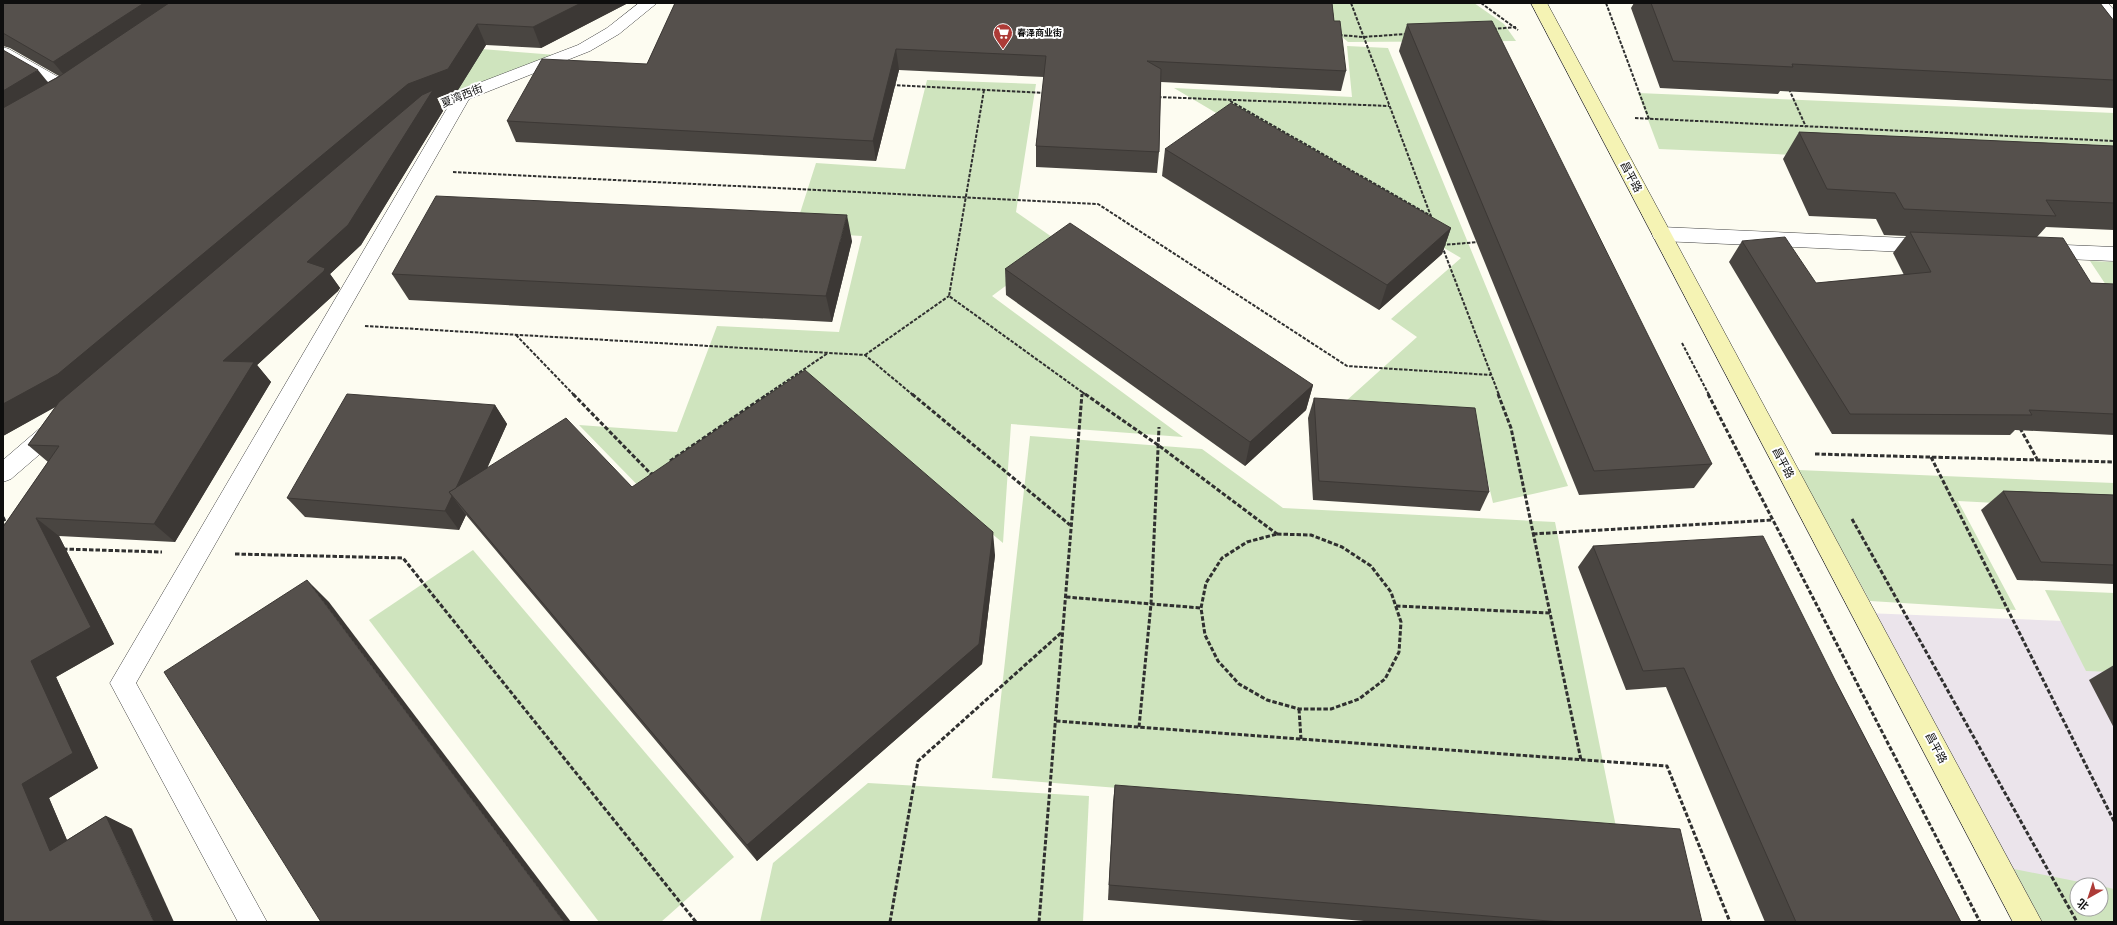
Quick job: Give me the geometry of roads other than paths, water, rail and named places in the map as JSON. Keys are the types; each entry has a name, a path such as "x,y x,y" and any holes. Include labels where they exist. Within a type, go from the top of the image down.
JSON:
{"street":[{"name":"昌平路","path":"1539,3 2028,922"}],"lane":[{"name":"夏湾西街","path":"434,107 584,48 613,31 649,3"},
{"path":"2100,3 2114,20"},
{"path":"3,52 70,91"},
{"path":"253,922 123,683 463,96"},
{"path":"1661,234 1950,247"},
{"path":"2022,250 2114,254"},
{"path":"3,473 66,418"}],"place":[{"name":"春泽商业街","path":"1003,50"}]}
